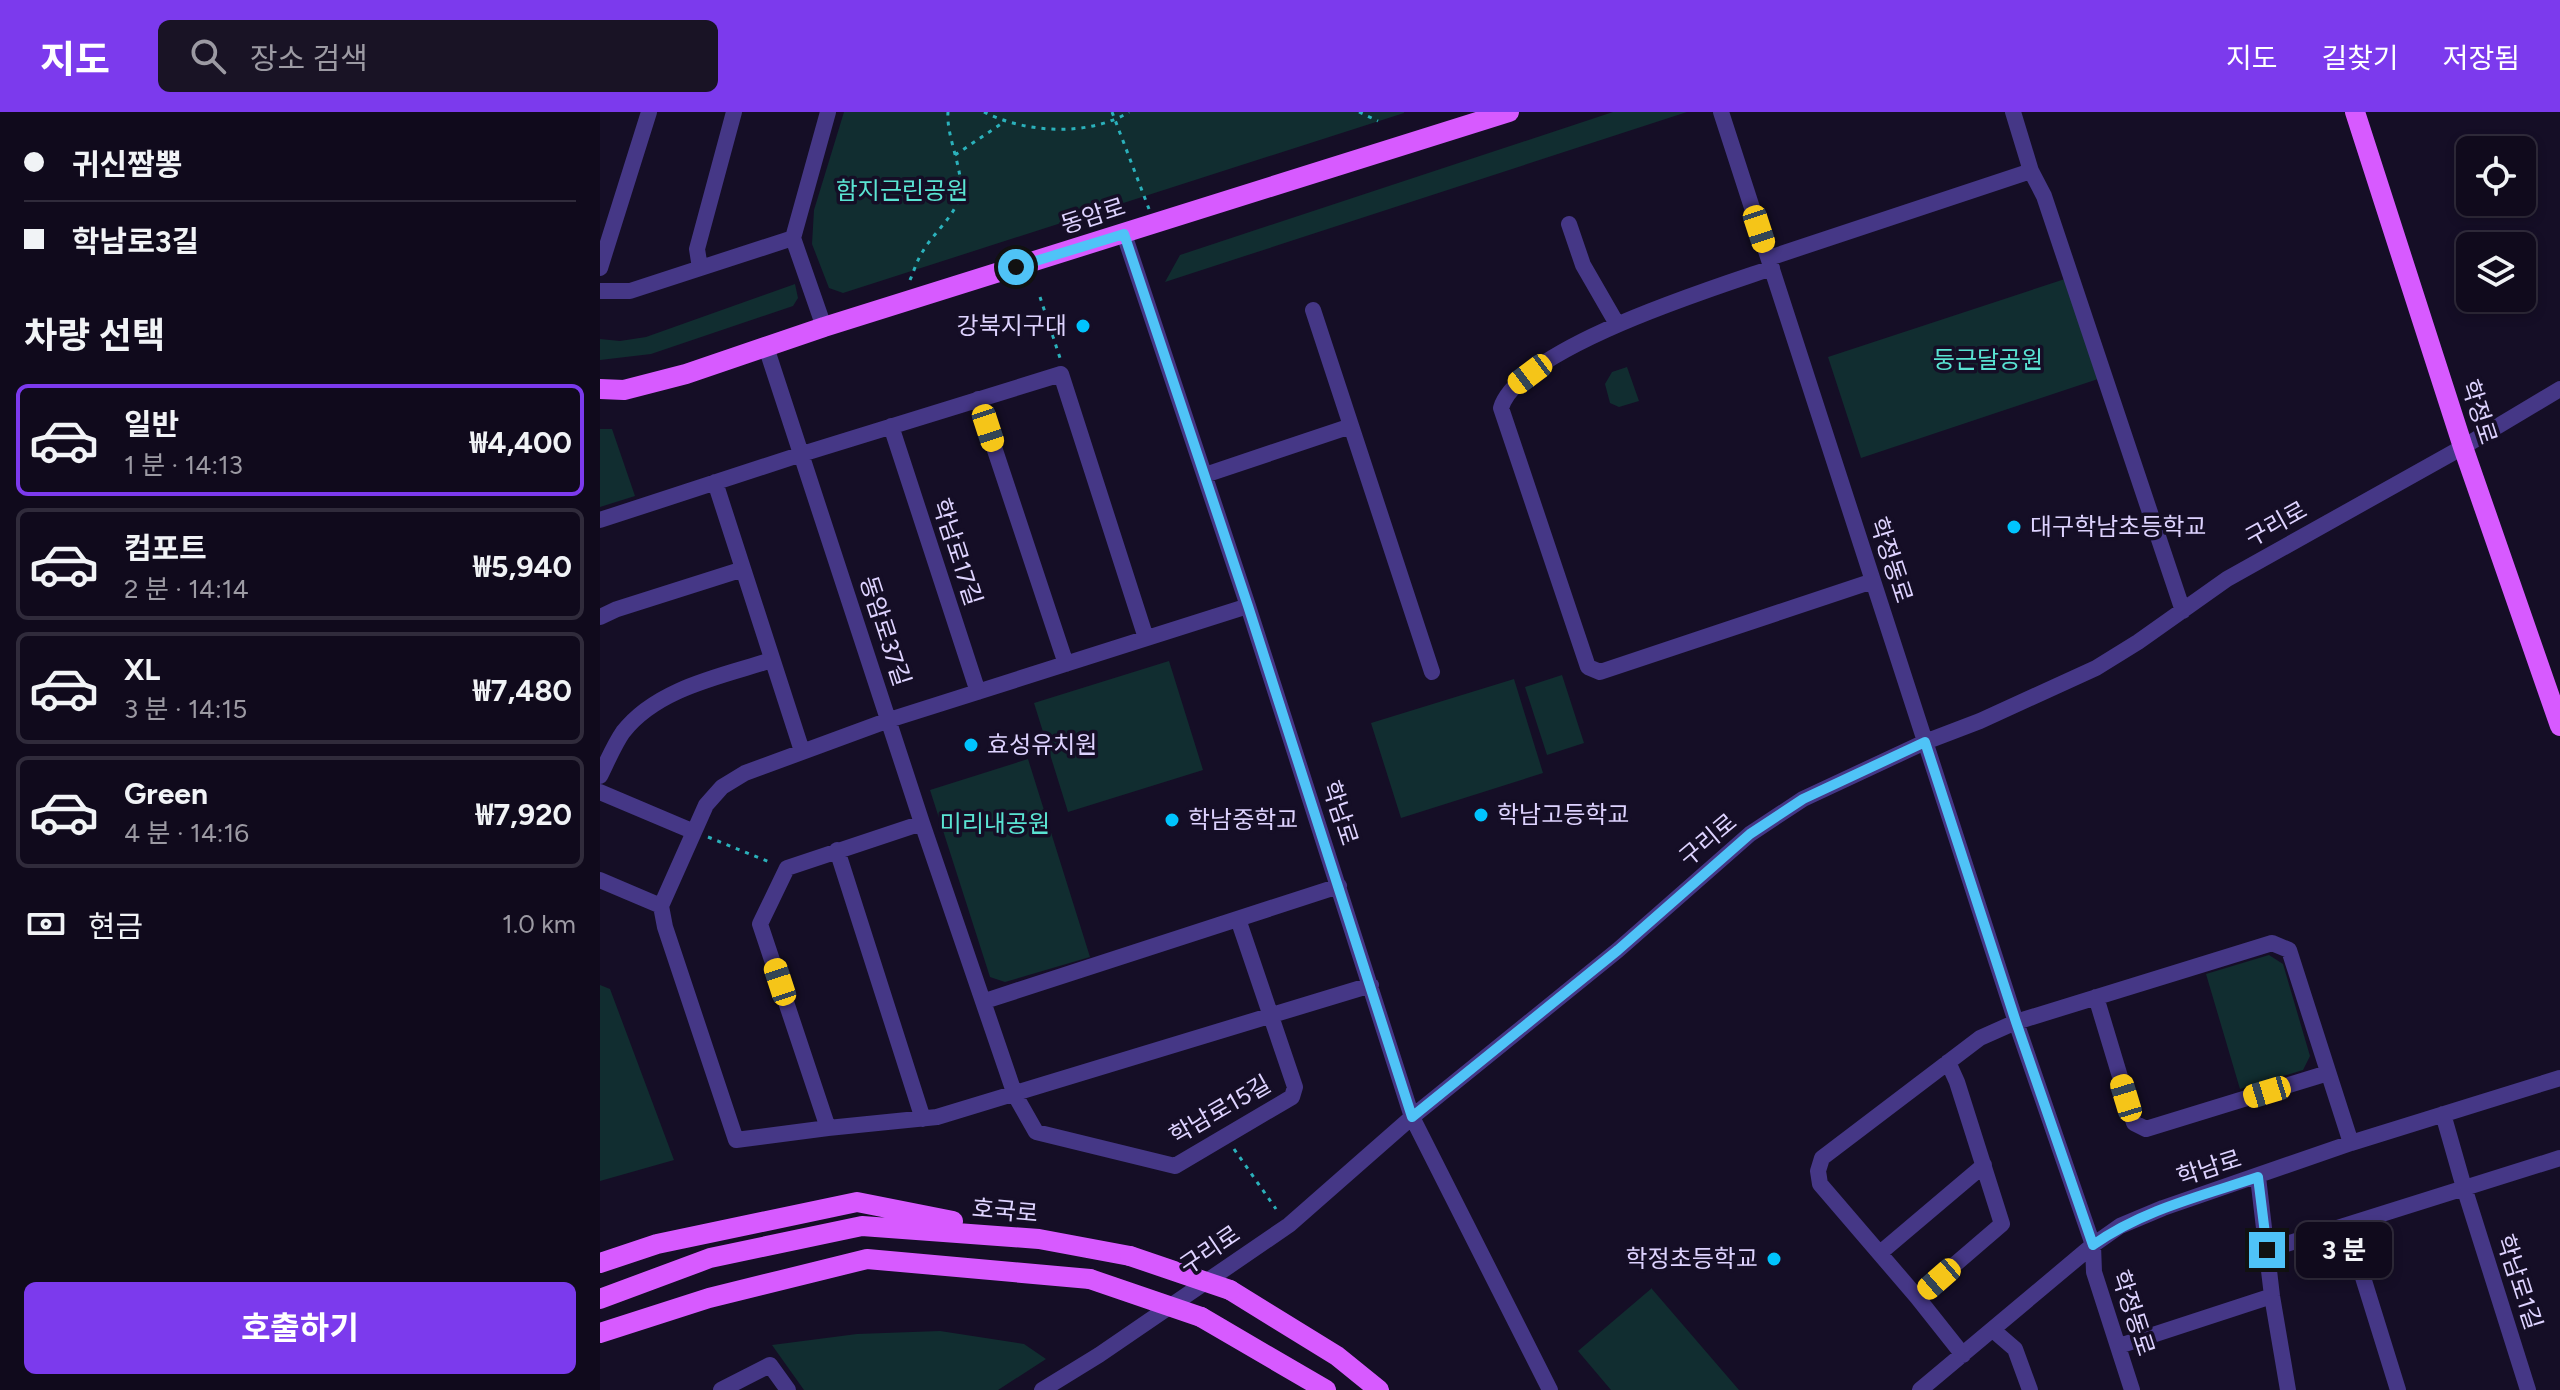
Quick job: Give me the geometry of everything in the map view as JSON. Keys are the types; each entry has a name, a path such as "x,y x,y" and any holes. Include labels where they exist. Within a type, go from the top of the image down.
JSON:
{"main road":[{"name":"동암로","path":"600,389 624,390 686,374 824,327 1509,112"},
{"name":"학정로","path":"2355,112 2463,447 2560,726"},
{"path":"600,1263 657,1244 857,1202 1039,1239"},
{"name":"호국로","path":"600,1299 710,1258 862,1226 1039,1239 1130,1256 1230,1290 1337,1356 1379,1390"},
{"path":"600,1333 709,1298 867,1259 1090,1279 1201,1317 1326,1390"},
{"path":"600,1345 709,1298"}],"street":[{"path":"600,268 649,112"},
{"path":"700,268 697,249 734,112"},
{"path":"824,327 793,238 828,112"},
{"name":"학정동로","path":"1721,112 2016,1022 2093,1245 2094,1272 2132,1390"},
{"path":"2013,112 2183,611"},
{"path":"1873,581 1600,672 1588,667 1501,408 1504,396 1546,362 1646,311 1770,263 2031,171"},
{"path":"1569,224 1583,265 1617,324"},
{"name":"학남로","path":"1124,234 1248,606 1412,1117 1550,1390"},
{"path":"600,291 630,291 793,238"},
{"path":"1313,310 1432,672"},
{"name":"동암로37길","path":"766,347 1015,1095"},
{"path":"600,520 1061,374 1146,638"},
{"name":"구리로","path":"1042,1390 1099,1355 1289,1225 1412,1117 1618,950 1750,834 1803,799 2096,668 2227,579 2560,389"},
{"path":"978,399 1066,664"},
{"name":"학남로17길","path":"891,426 978,692"},
{"path":"1205,475 1351,426"},
{"path":"715,482 802,751"},
{"path":"600,617 743,569"},
{"path":"1248,606 889,720 745,773 722,787 706,805 692,831 661,906 665,927 736,1140 923,1119 1015,1095 1371,985"},
{"path":"600,776 622,734 636,718 654,705 686,688 772,660"},
{"path":"600,792 692,831"},
{"path":"828,1128 760,924 787,868 922,823"},
{"path":"837,850 923,1119"},
{"path":"600,880 661,906"},
{"path":"985,1001 1339,886"},
{"path":"1238,919 1270,1014"},
{"path":"1963,1355 1820,1184 1818,1171 1822,1158 1980,1038 2016,1022 2272,943 2289,950 2351,1143"},
{"path":"2096,997 2134,1123 2146,1129 2328,1073"},
{"name":"학남로15길","path":"1015,1095 1036,1132 1175,1166 1292,1097 1295,1087 1270,1014"},
{"path":"1917,1297 2002,1224 1948,1062"},
{"name":"학남로","path":"1920,1390 2093,1245 2120,1226 2351,1143 2560,1078"},
{"name":"학남로1길","path":"2443,1114 2528,1390"},
{"path":"2267,1250 2560,1158"},
{"path":"1880,1253 1984,1165"},
{"path":"2258,1177 2272,1296 2288,1390"},
{"path":"2347,1226 2395,1382"},
{"path":"2119,1346 2272,1296"},
{"path":"1993,1330 2015,1349 2030,1390"},
{"path":"721,1390 770,1365 788,1390"}],"path":[{"path":"909,300 904,293 923,250 946,222 960,194 947,123 948,112"},
{"path":"984,112 1004,122 1045,130 1114,121 1129,112"},
{"path":"1112,112 1155,223"},
{"path":"1359,112 1378,121"},
{"path":"955,155 1004,122"},
{"path":"1040,297 1060,356 1061,374"},
{"path":"692,831 787,868"},
{"path":"1225,1136 1276,1209"}],"green space":[{"name":"함지근린공원","path":"844,112 1404,113 843,293 829,288 812,244 814,210"},
{"path":"1613,112 1687,112 1165,282 1180,255"},
{"name":"둥근달공원","path":"2065,279 2098,379 1861,458 1828,357"},
{"path":"795,284 798,298 793,306 651,354 600,360 600,339 620,341 646,337"},
{"path":"1627,367 1639,401 1619,407 1610,403 1605,384 1612,372"},
{"path":"600,429 612,429 635,496 600,507"},
{"path":"1169,661 1203,770 1068,812 1034,703"},
{"path":"1562,675 1584,743 1547,755 1525,687"},
{"path":"1514,679 1543,773 1401,818 1371,723"},
{"name":"미리내공원","path":"1028,759 1090,957 1005,982 990,977 930,790"},
{"path":"2269,955 2283,964 2310,1056 2303,1070 2240,1089 2206,974"},
{"path":"600,985 610,989 674,1160 600,1181"},
{"path":"1652,1288 1739,1390 1611,1390 1578,1351"},
{"path":"940,1331 1024,1344 1046,1359 998,1390 804,1390 772,1345 857,1334"}],"place":[{"name":"강북지구대","path":"1083,326"},
{"name":"대구학남초등학교","path":"2014,527"},
{"name":"효성유치원","path":"971,745"},
{"name":"학남고등학교","path":"1481,815"},
{"name":"학남중학교","path":"1172,820"},
{"name":"학정초등학교","path":"1774,1259"}],"route":[{"path":"1016,267 1124,234 1248,606 1412,1117 1618,950 1750,834 1803,799 1925,742 2093,1245 2120,1226 2163,1208 2258,1177 2267,1250"}]}
